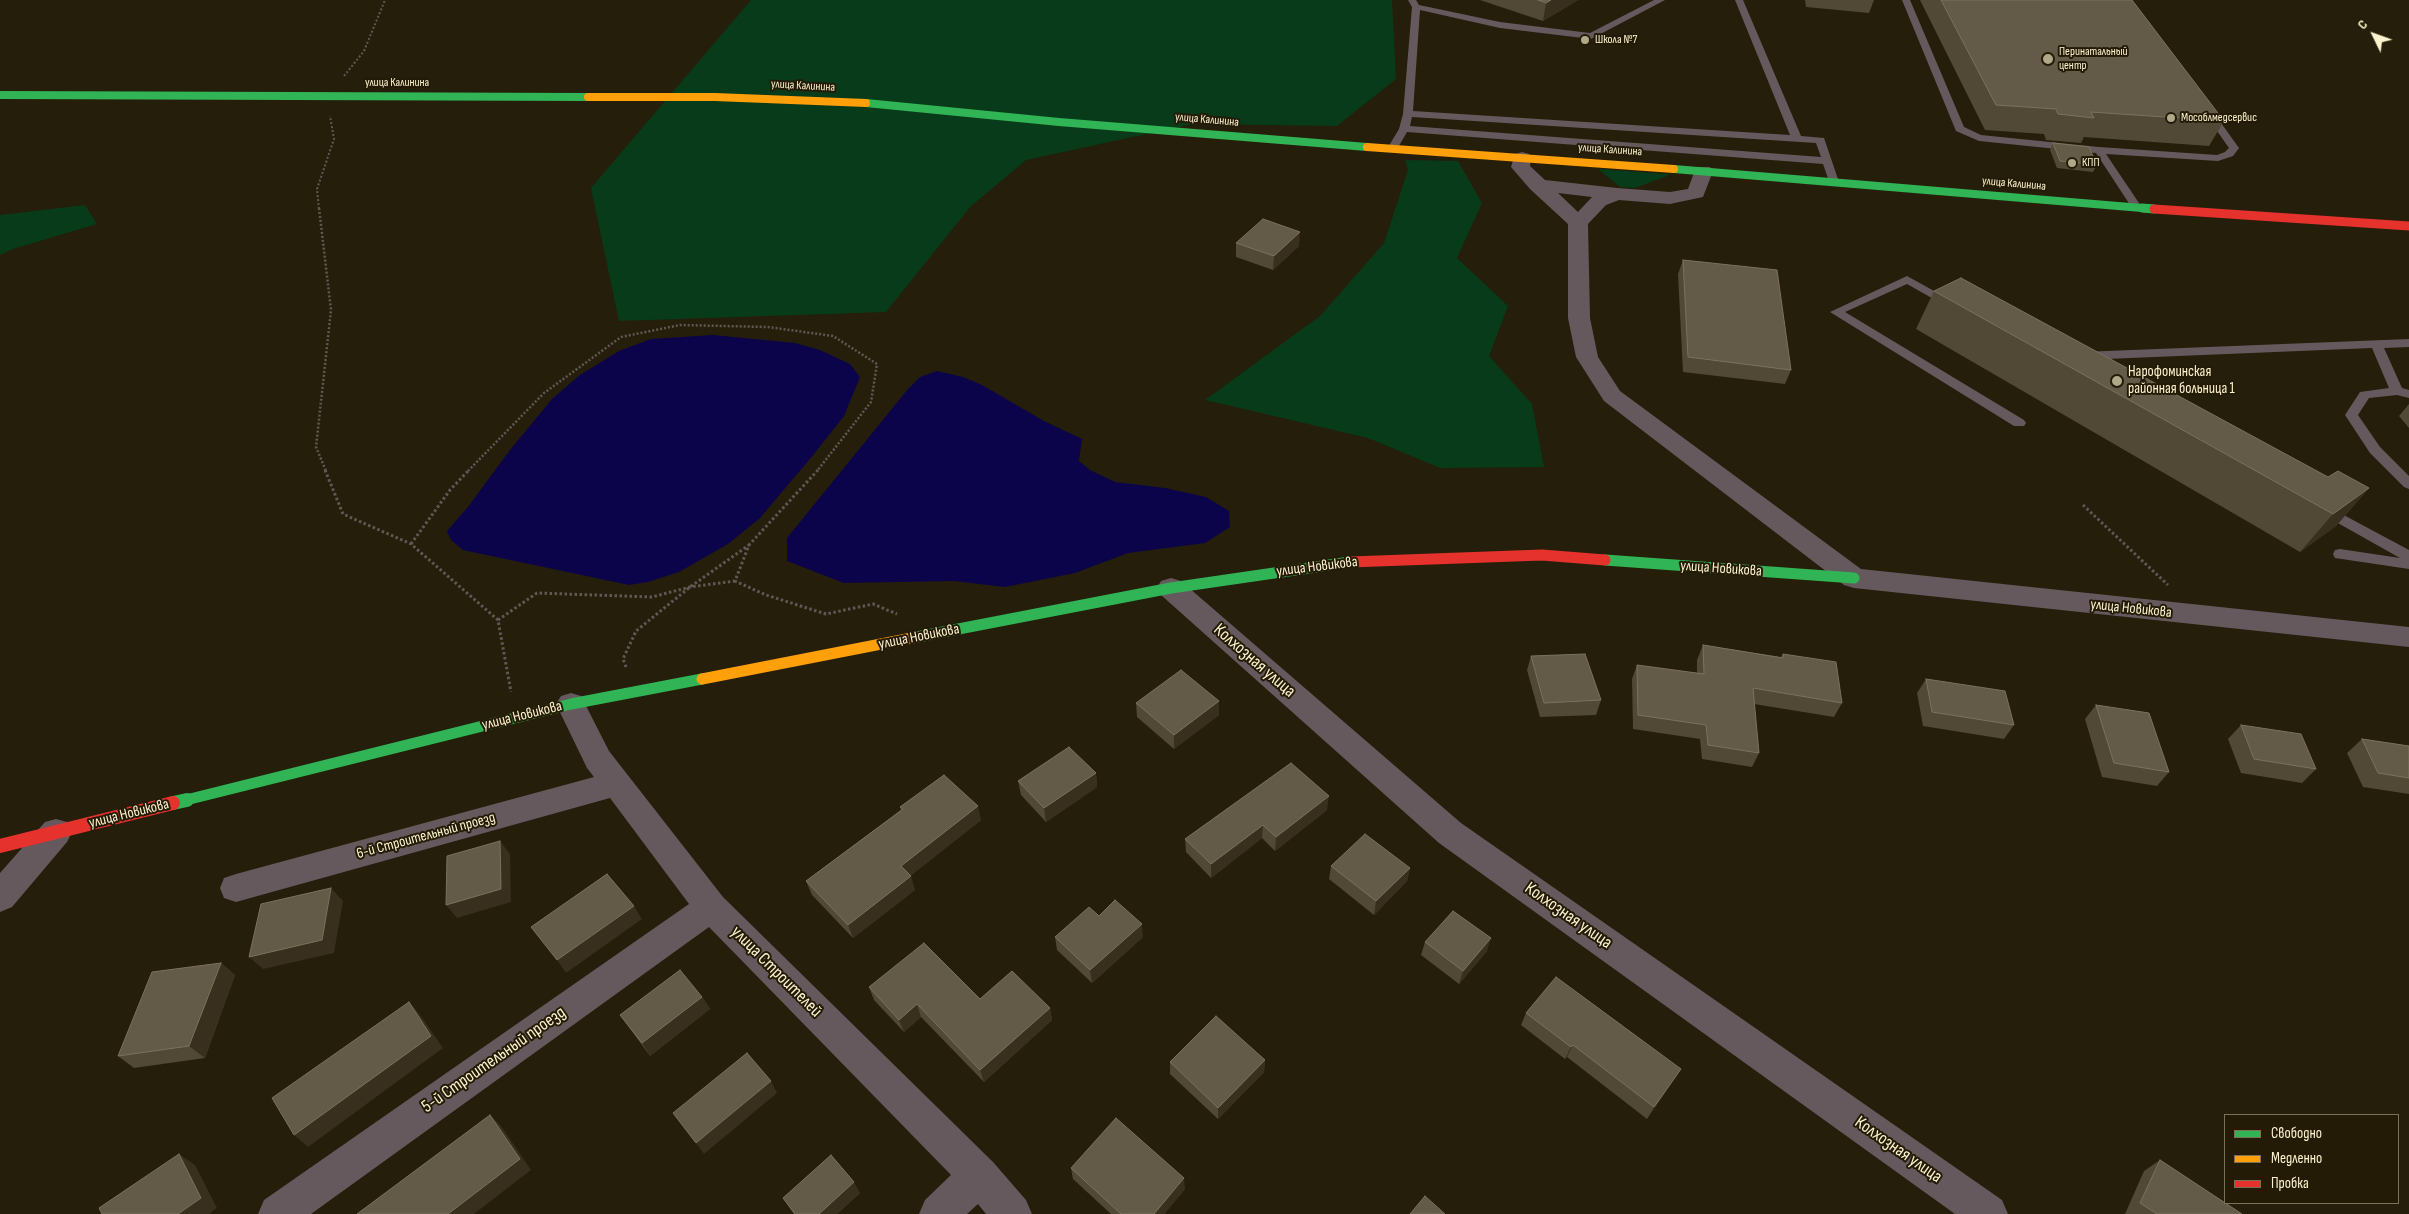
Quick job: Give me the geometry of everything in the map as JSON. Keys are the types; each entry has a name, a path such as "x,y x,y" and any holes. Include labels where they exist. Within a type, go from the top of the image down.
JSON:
{"street":[{"name":"улица Калинина","path":"0,95 774,98 886,104 1059,122 1392,149 1703,171 2138,209 2409,226"},
{"path":"1522,158 1520,167 1578,223"},
{"path":"1537,185 1670,198 1696,193 1703,171"},
{"path":"1617,194 1599,201 1578,223 1579,318 1587,357 1612,396 1854,578"},
{"name":"улица Новикова","path":"0,846 571,704 1171,588 1338,562 1542,555 1854,578 2409,637"},
{"name":"Колхозная улица","path":"1171,588 1450,833 1988,1214"},
{"name":"улица Строителей","path":"571,704 598,759 711,907 980,1176 1012,1214"},
{"name":"6-й Строительный проезд","path":"236,888 616,784"},
{"path":"0,897 56,832"},
{"name":"5-й Строительный проезд","path":"278,1214 711,907"},
{"path":"939,1214 980,1176"}],"lane":[{"path":"1392,149 1404,129 1408,114 1414,3 1500,25 1591,36 1661,0"},
{"path":"1739,0 1797,139"},
{"path":"1906,0 1960,129 1979,138 2099,150 2218,158 2229,154 2234,148 2200,99"},
{"path":"1408,114 1820,140 1834,182"},
{"path":"1404,129 1827,161"},
{"path":"2099,150 2138,209"},
{"path":"1965,312 1907,279 1836,312 2019,423"},
{"path":"2068,357 2409,343"},
{"path":"2376,344 2403,393 2365,395 2351,415 2375,450 2409,484"},
{"path":"2317,506 2409,556"},
{"path":"2340,554 2409,564"}],"path":[{"path":"385,0 364,51 327,97 334,139 317,189 331,310 316,447 343,514 412,544 498,620 516,718"},
{"path":"412,544 450,490 544,392 621,337 680,325 768,327 833,336 877,364 871,402 817,471 749,545 690,587 636,630 623,659 632,692"},
{"path":"2083,505 2172,588"},
{"path":"735,581 749,545"},
{"path":"498,620 537,593 652,597 690,587 735,581 766,596 826,614 873,604 942,632"}],"green space":[{"path":"751,0 1392,0 1396,79 1337,126 1193,124 1026,160 971,206 886,312 619,321 591,188"},
{"path":"1405,160 1458,161 1482,203 1457,258 1508,306 1489,356 1532,404 1544,467 1440,468 1368,438 1205,400 1320,316 1384,243 1408,170"},
{"path":"1598,169 1670,175 1635,188 1620,187"},
{"path":"85,205 97,224 13,249 0,255 0,215"}],"shaded area":[{"path":"713,335 795,343 820,350 850,364 860,377 844,416 814,454 760,518 728,544 679,572 648,582 629,585 463,550 451,540 447,531 468,507 510,450 552,399 580,375 619,351 651,339"},
{"path":"937,371 963,377 982,385 1044,421 1082,439 1079,461 1090,470 1115,482 1165,488 1206,497 1229,511 1230,527 1205,543 1128,553 1075,573 1005,587 954,581 844,583 787,561 787,538 908,389 920,377"}],"building":[{"path":"1538,0 1551,0 1546,3"},
{"path":"1941,0 2132,0 2224,121 2091,112 2094,118 2058,114 2056,109 1996,105"},
{"path":"2053,143 2089,147 2097,165 2060,161"},
{"path":"1263,219 1300,232 1274,256 1236,243"},
{"path":"1683,260 1777,270 1791,370 1688,357"},
{"path":"1961,278 2328,477 2338,471 2369,488 2333,514 1934,291"},
{"path":"1703,645 1783,658 1783,654 1836,662 1842,703 1753,688 1759,753 1708,745 1706,725 1638,715 1637,665 1704,674"},
{"path":"1585,654 1601,700 1544,703 1531,656"},
{"path":"1181,670 1219,701 1174,735 1136,703"},
{"path":"1926,679 2005,691 2014,725 1932,712"},
{"path":"2096,705 2149,713 2169,772 2114,763"},
{"path":"2241,725 2301,734 2316,769 2254,759"},
{"path":"2362,739 2409,746 2409,778 2378,773"},
{"path":"1069,747 1096,773 1044,808 1018,781"},
{"path":"1291,763 1329,796 1276,837 1263,825 1211,864 1185,839"},
{"path":"944,775 978,806 901,866 911,876 848,925 806,881 903,809 900,807"},
{"path":"1365,834 1410,868 1376,901 1331,866"},
{"path":"500,841 501,889 446,905 447,856"},
{"path":"607,874 634,906 557,960 531,927"},
{"path":"331,888 322,940 249,957 261,904"},
{"path":"1115,900 1142,924 1090,970 1055,937 1089,907 1099,916"},
{"path":"1453,911 1491,938 1463,971 1425,942"},
{"path":"924,943 980,999 1012,971 1050,1008 980,1070 917,1004 899,1020 869,987"},
{"path":"221,963 189,1046 118,1056 152,972"},
{"path":"680,970 702,997 642,1043 620,1015"},
{"path":"1556,977 1681,1069 1654,1107 1573,1045 1571,1047 1526,1013"},
{"path":"409,1002 431,1036 294,1135 272,1098"},
{"path":"1216,1016 1265,1060 1218,1108 1170,1062"},
{"path":"747,1053 771,1081 696,1143 673,1113"},
{"path":"490,1115 520,1159 448,1214 357,1214"},
{"path":"1116,1118 1184,1178 1154,1214 1121,1214 1071,1168"},
{"path":"179,1154 201,1198 178,1214 102,1214 99,1208"},
{"path":"831,1155 854,1182 819,1214 795,1214 783,1198"},
{"path":"2160,1160 2224,1202 2224,1204 2242,1214 2157,1214 2140,1203"},
{"path":"1425,1196 1445,1214 1410,1214"}],"traffic: fast":[{"path":"0,95 588,97"},
{"path":"866,103 1059,122 1367,147"},
{"path":"1674,169 2154,209"},
{"path":"1605,560 1854,578"},
{"path":"917,637 1171,588 1350,562"},
{"path":"173,803 571,704 702,679"}],"traffic: slow":[{"path":"588,97 715,97 866,103"},
{"path":"1367,147 1674,169"},
{"path":"702,679 917,637"}],"traffic: jam":[{"path":"2154,209 2409,226"},
{"path":"1350,562 1542,555 1605,560"},
{"path":"0,846 173,803"}],"place":[{"name":"Школа №7","path":"1585,40"},
{"name":"Перинатальный центр","path":"2048,59"},
{"name":"Мособлмедсервис","path":"2171,118"},
{"name":"КПП","path":"2072,163"},
{"name":"Нарофоминская районная больница 1","path":"2117,381"}]}
